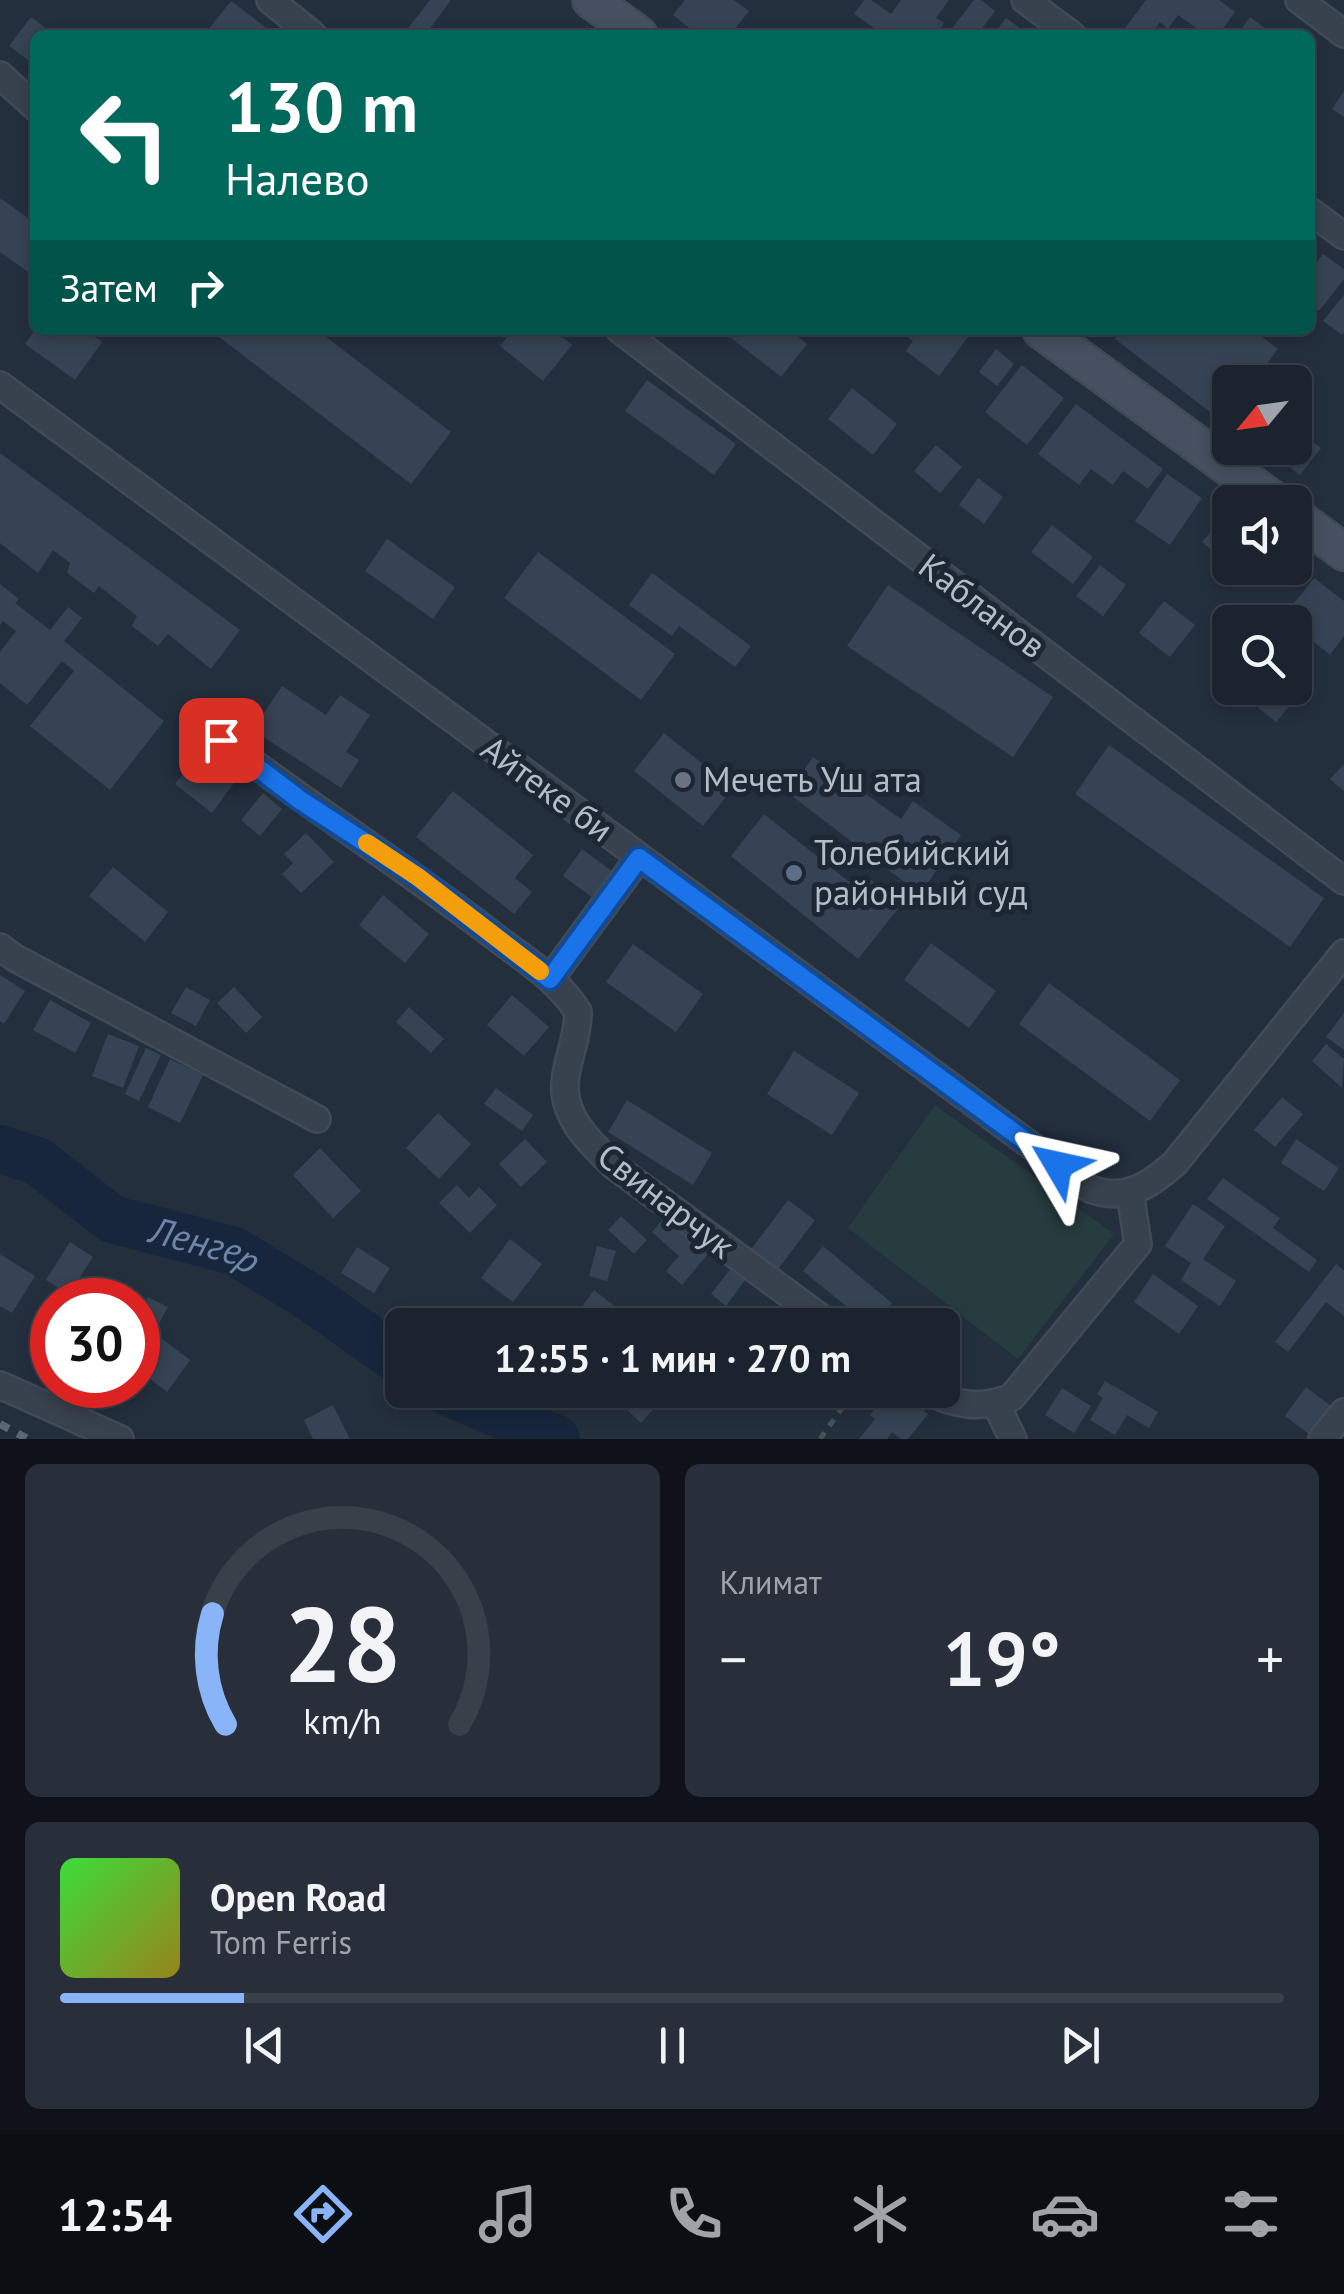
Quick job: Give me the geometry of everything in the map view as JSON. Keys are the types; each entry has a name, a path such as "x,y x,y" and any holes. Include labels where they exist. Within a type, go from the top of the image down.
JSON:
{"main road":[{"path":"591,0 632,30"},
{"path":"1048,335 1253,485"},
{"path":"1312,528 1344,552"}],"street":[{"path":"270,0 308,30"},
{"path":"1025,0 1065,30"},
{"path":"1299,0 1344,34"},
{"path":"0,75 30,102"},
{"path":"1315,215 1344,236"},
{"name":"Кабланов","path":"627,335 1344,881"},
{"name":"Айтеке би","path":"0,385 1090,1189 1110,1196 1130,1193"},
{"name":"Свинарчук","path":"221,740 300,800 418,877 550,979 578,1012 578,1035 565,1085 570,1112 586,1139 614,1166 808,1308"},
{"path":"550,979 639,858"},
{"path":"0,947 317,1119"},
{"path":"960,1403 996,1404 1012,1397 1138,1244 1130,1193 1158,1178 1175,1162 1344,954"},
{"path":"0,1386 120,1439"},
{"path":"996,1404 1013,1439"},
{"path":"1322,1439 1344,1412"}],"path":[{"path":"820,1439 842,1408"}],"green space":[{"path":"935,1105 1114,1234 1018,1359 960,1314 960,1308 952,1308 848,1228"}],"building":[{"path":"430,0 451,0 429,30 407,30"},
{"path":"685,0 734,0 749,11 734,30 692,30 673,15"},
{"path":"864,0 871,0 891,14 901,0 949,0 936,18 944,23 939,30 877,30 854,14"},
{"path":"974,0 981,0 995,11 981,30 951,30"},
{"path":"1146,0 1219,0 1235,12 1222,30 1199,30 1178,15 1168,29 1160,22 1154,30 1124,30"},
{"path":"231,1 269,30 208,30"},
{"path":"31,17 48,30 30,30 30,61 9,46"},
{"path":"1250,17 1267,30 1241,30"},
{"path":"1006,18 1022,30 997,30"},
{"path":"1344,91 1344,117 1332,109"},
{"path":"0,198 30,219 30,273 0,252"},
{"path":"1323,254 1344,269 1344,279 1319,311 1315,308 1315,264"},
{"path":"1344,295 1344,333 1342,335 1323,321"},
{"path":"31,335 96,335 102,342 75,380 25,344"},
{"path":"217,335 324,335 451,432 411,484"},
{"path":"509,335 560,335 572,345 543,381 500,346"},
{"path":"727,335 795,335 807,344 781,377"},
{"path":"905,335 969,335 939,376 906,351 913,341"},
{"path":"1118,335 1260,335 1278,349 1266,365 1212,365 1212,414 1115,339"},
{"path":"996,349 1014,364 997,386 979,372"},
{"path":"1022,365 1064,398 1027,445 985,412"},
{"path":"647,380 736,444 714,475 625,411"},
{"path":"852,388 897,424 873,455 828,419"},
{"path":"1076,404 1163,469 1148,489 1123,471 1113,485 1091,469 1079,485 1038,454"},
{"path":"1312,441 1321,448 1312,460"},
{"path":"936,445 962,467 940,493 914,471"},
{"path":"0,453 240,630 211,669 168,634 158,646 132,626 137,616 99,586 94,593 67,573 70,563 53,550 38,573 0,543"},
{"path":"1287,465 1308,465 1300,475"},
{"path":"1167,474 1202,498 1170,545 1135,521"},
{"path":"978,478 1003,497 984,524 959,505"},
{"path":"1052,525 1093,557 1073,584 1031,552"},
{"path":"1212,530 1212,550 1202,542"},
{"path":"387,539 455,587 433,619 365,571"},
{"path":"538,552 675,654 641,700 504,598"},
{"path":"1100,565 1126,585 1103,616 1076,596"},
{"path":"652,573 751,646 735,667 679,626 672,636 629,605"},
{"path":"1314,578 1344,601 1344,636 1330,655 1312,641 1312,605 1293,605"},
{"path":"0,584 19,599 15,603 50,630 68,607 82,618 64,641 164,721 110,790 30,726 74,671 62,661 27,705 0,683 0,652 16,631 3,621 0,625"},
{"path":"888,585 1053,697 1013,757 847,646"},
{"path":"1164,601 1195,625 1170,657 1139,633"},
{"path":"282,686 326,715 340,695 370,715 346,752 359,760 341,788 253,730"},
{"path":"1255,705 1290,705 1276,722"},
{"name":"Мечеть Уш ата","path":"664,733 733,788 703,826 634,771"},
{"path":"1109,745 1324,898 1290,947 1075,794"},
{"path":"197,755 234,783 212,813 175,784"},
{"path":"813,757 901,819 913,801 961,835 920,894 788,793"},
{"path":"1344,764 1344,791 1330,779"},
{"path":"453,791 533,855 515,878 532,892 514,914 416,837"},
{"path":"263,793 282,809 260,836 241,820"},
{"name":"Толебийский районный суд","path":"764,814 858,889 867,877 901,905 858,959 731,856"},
{"path":"306,833 334,862 301,893 282,874 293,863 284,854"},
{"path":"582,849 613,872 593,898 563,876"},
{"path":"113,867 168,912 145,942 89,896"},
{"path":"383,895 429,934 405,963 359,925"},
{"path":"931,943 996,991 969,1028 904,980"},
{"path":"633,944 703,994 676,1032 606,982"},
{"path":"0,975 25,991 4,1024 0,1021"},
{"path":"1049,983 1180,1080 1150,1121 1019,1024"},
{"path":"186,987 210,1000 196,1026 171,1013"},
{"path":"234,987 262,1017 246,1033 217,1003"},
{"path":"512,995 549,1027 524,1056 487,1025"},
{"path":"50,1000 91,1023 75,1053 33,1030"},
{"path":"409,1007 444,1039 431,1053 396,1022"},
{"path":"1344,1013 1344,1050 1326,1037"},
{"path":"108,1034 139,1046 123,1088 92,1076"},
{"path":"1326,1044 1344,1059 1342,1088 1312,1061"},
{"path":"146,1048 161,1055 139,1101 125,1094"},
{"path":"794,1051 859,1093 832,1135 767,1094"},
{"path":"170,1059 203,1075 180,1123 148,1107"},
{"path":"496,1088 533,1115 522,1131 484,1104"},
{"path":"1282,1097 1303,1114 1275,1147 1254,1130"},
{"path":"627,1100 712,1153 693,1185 608,1132"},
{"path":"438,1113 471,1144 439,1179 406,1148"},
{"path":"525,1139 547,1162 521,1187 499,1164"},
{"path":"1296,1139 1339,1168 1324,1191 1281,1163"},
{"path":"320,1148 361,1191 333,1218 293,1175"},
{"path":"1223,1178 1280,1218 1273,1228 1317,1260 1309,1272 1207,1199"},
{"path":"457,1185 469,1198 479,1187 497,1205 470,1233 439,1203"},
{"path":"788,1200 815,1220 776,1272 749,1252"},
{"path":"1193,1204 1225,1226 1203,1259 1236,1281 1220,1306 1181,1280 1191,1263 1165,1246"},
{"path":"621,1216 647,1240 634,1254 608,1230"},
{"path":"665,1217 708,1254 682,1285 666,1271 679,1256 652,1232"},
{"path":"510,1239 542,1264 513,1302 481,1278"},
{"path":"70,1242 93,1257 79,1278 47,1278"},
{"path":"597,1246 616,1251 607,1281 589,1276"},
{"path":"823,1246 892,1303 888,1308 848,1308 803,1271"},
{"path":"357,1247 390,1268 374,1293 341,1273"},
{"path":"0,1254 35,1276 30,1278 12,1313 0,1306"},
{"path":"1336,1264 1344,1270 1344,1316 1326,1302 1288,1352 1275,1342"},
{"path":"731,1268 746,1279 726,1306 711,1294"},
{"path":"1153,1274 1198,1306 1179,1334 1134,1302"},
{"path":"594,1290 616,1308 587,1308 583,1305"},
{"path":"160,1303 168,1307 160,1322"},
{"path":"160,1337 190,1360 167,1392 160,1387"},
{"path":"1105,1381 1158,1412 1149,1428 1127,1415 1115,1435 1090,1420 1103,1398 1097,1394"},
{"path":"1306,1387 1331,1406 1310,1435 1285,1416"},
{"path":"1062,1388 1091,1406 1074,1433 1045,1415"},
{"path":"333,1405 350,1439 313,1439 304,1420"},
{"path":"625,1408 654,1408 641,1423"},
{"path":"875,1408 920,1408 928,1414 908,1439 892,1432 887,1439 859,1439 875,1419 870,1415"}],"waterway":[{"name":"Ленгер","path":"0,1149 37,1161 112,1219 234,1251 385,1350"},
{"name":"Ленгер","path":"485,1408 556,1439"}],"railway":[{"path":"0,1424 28,1439"}],"slow traffic":[{"path":"367,843 418,877 540,971"}],"place":[{"name":"Мечеть Уш ата","path":"683,780"},
{"name":"Толебийский районный суд","path":"794,873"}],"route":[{"path":"221,740 300,800 418,877 550,979 639,858 1058,1165"}]}
